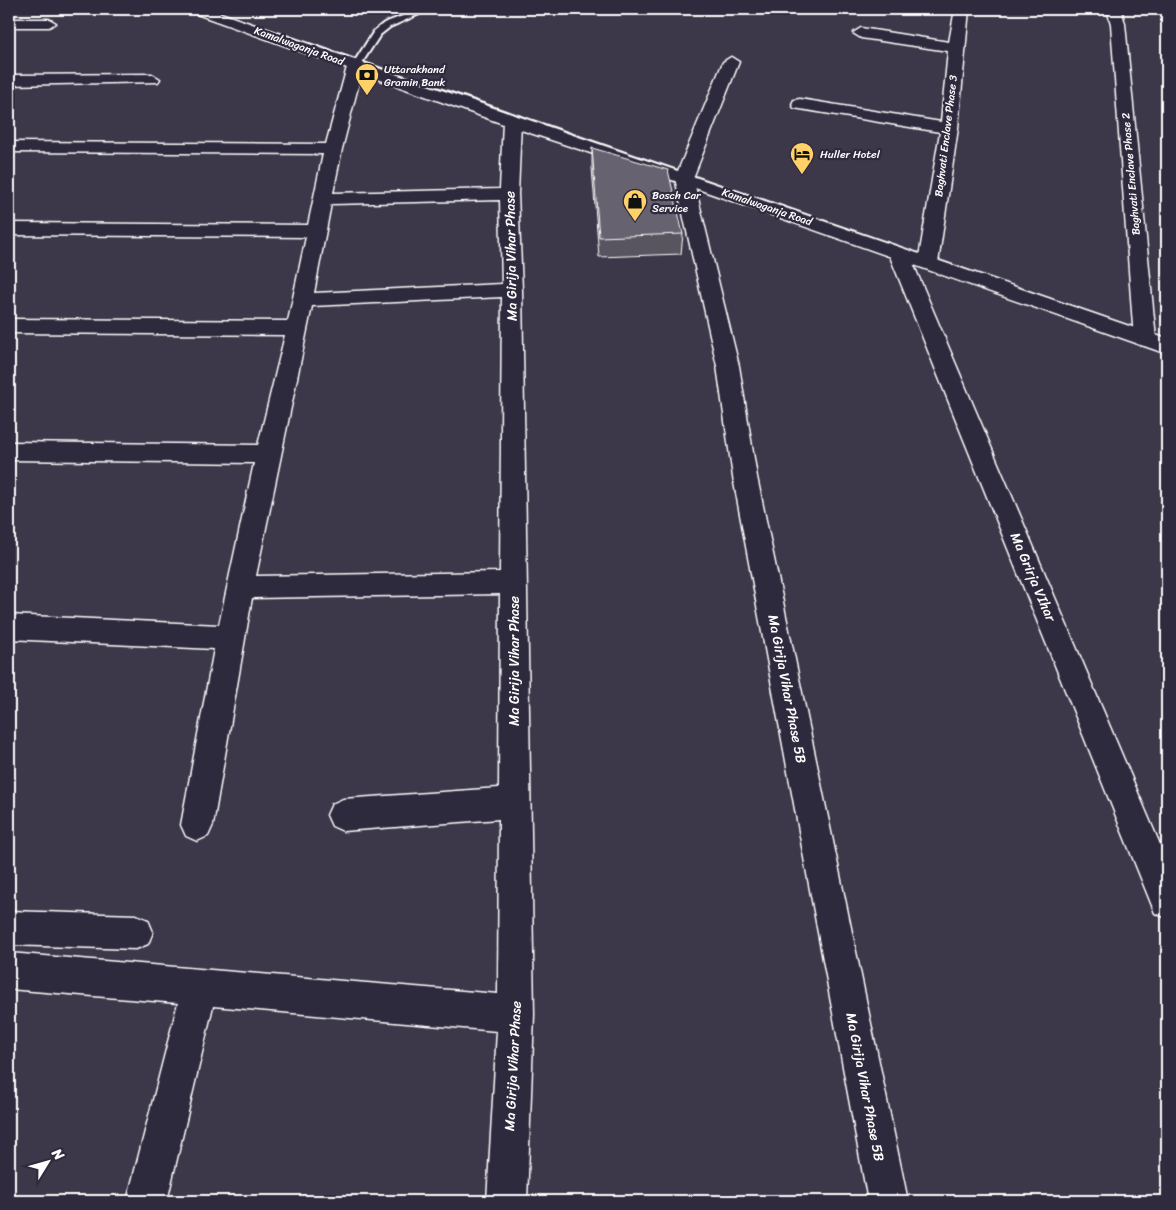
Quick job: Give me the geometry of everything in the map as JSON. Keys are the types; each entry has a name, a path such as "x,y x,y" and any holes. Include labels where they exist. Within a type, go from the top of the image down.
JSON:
{"street":[{"name":"Kamalwaganja Road","path":"196,9 512,122 684,178 1167,347"},
{"name":"Baghvati Enclave Phase 3","path":"928,263 949,128 956,48 962,9"},
{"name":"Baghvati Enclave Phase 2","path":"1114,9 1118,24 1145,339"},
{"path":"9,23 49,24"},
{"path":"861,33 956,48"},
{"path":"684,178 731,62"},
{"path":"197,825 230,638 268,454 318,231 333,149 355,67"},
{"path":"9,80 152,79"},
{"path":"800,104 949,128"},
{"name":"Ma Girija Vihar Phase","path":"507,1201 516,1014 512,290 509,194 512,122"},
{"path":"9,147 333,149"},
{"name":"Ma Girija Vihar Phase 5B","path":"684,178 728,366 745,477 888,1201"},
{"path":"324,199 509,194"},
{"path":"9,229 318,231"},
{"name":"Ma Grirja VIhar","path":"899,254 1167,901"},
{"path":"302,300 512,290"},
{"path":"9,326 297,328"},
{"path":"9,451 268,454"},
{"path":"242,587 514,583"},
{"path":"9,627 230,638"},
{"path":"343,816 515,802"},
{"path":"9,928 136,932"},
{"path":"9,972 200,986 516,1014"},
{"path":"147,1201 200,986"}],"lane":[{"path":"355,67 377,33 387,25 427,9"}],"building":[{"name":"Bosch Car Service","path":"592,148 668,170 683,234 599,237"}],"place":[{"name":"Uttarakhand Gramin Bank","path":"367,96"},
{"name":"Huller Hotel","path":"802,175"},
{"name":"Bosch Car Service","path":"635,222"}]}
